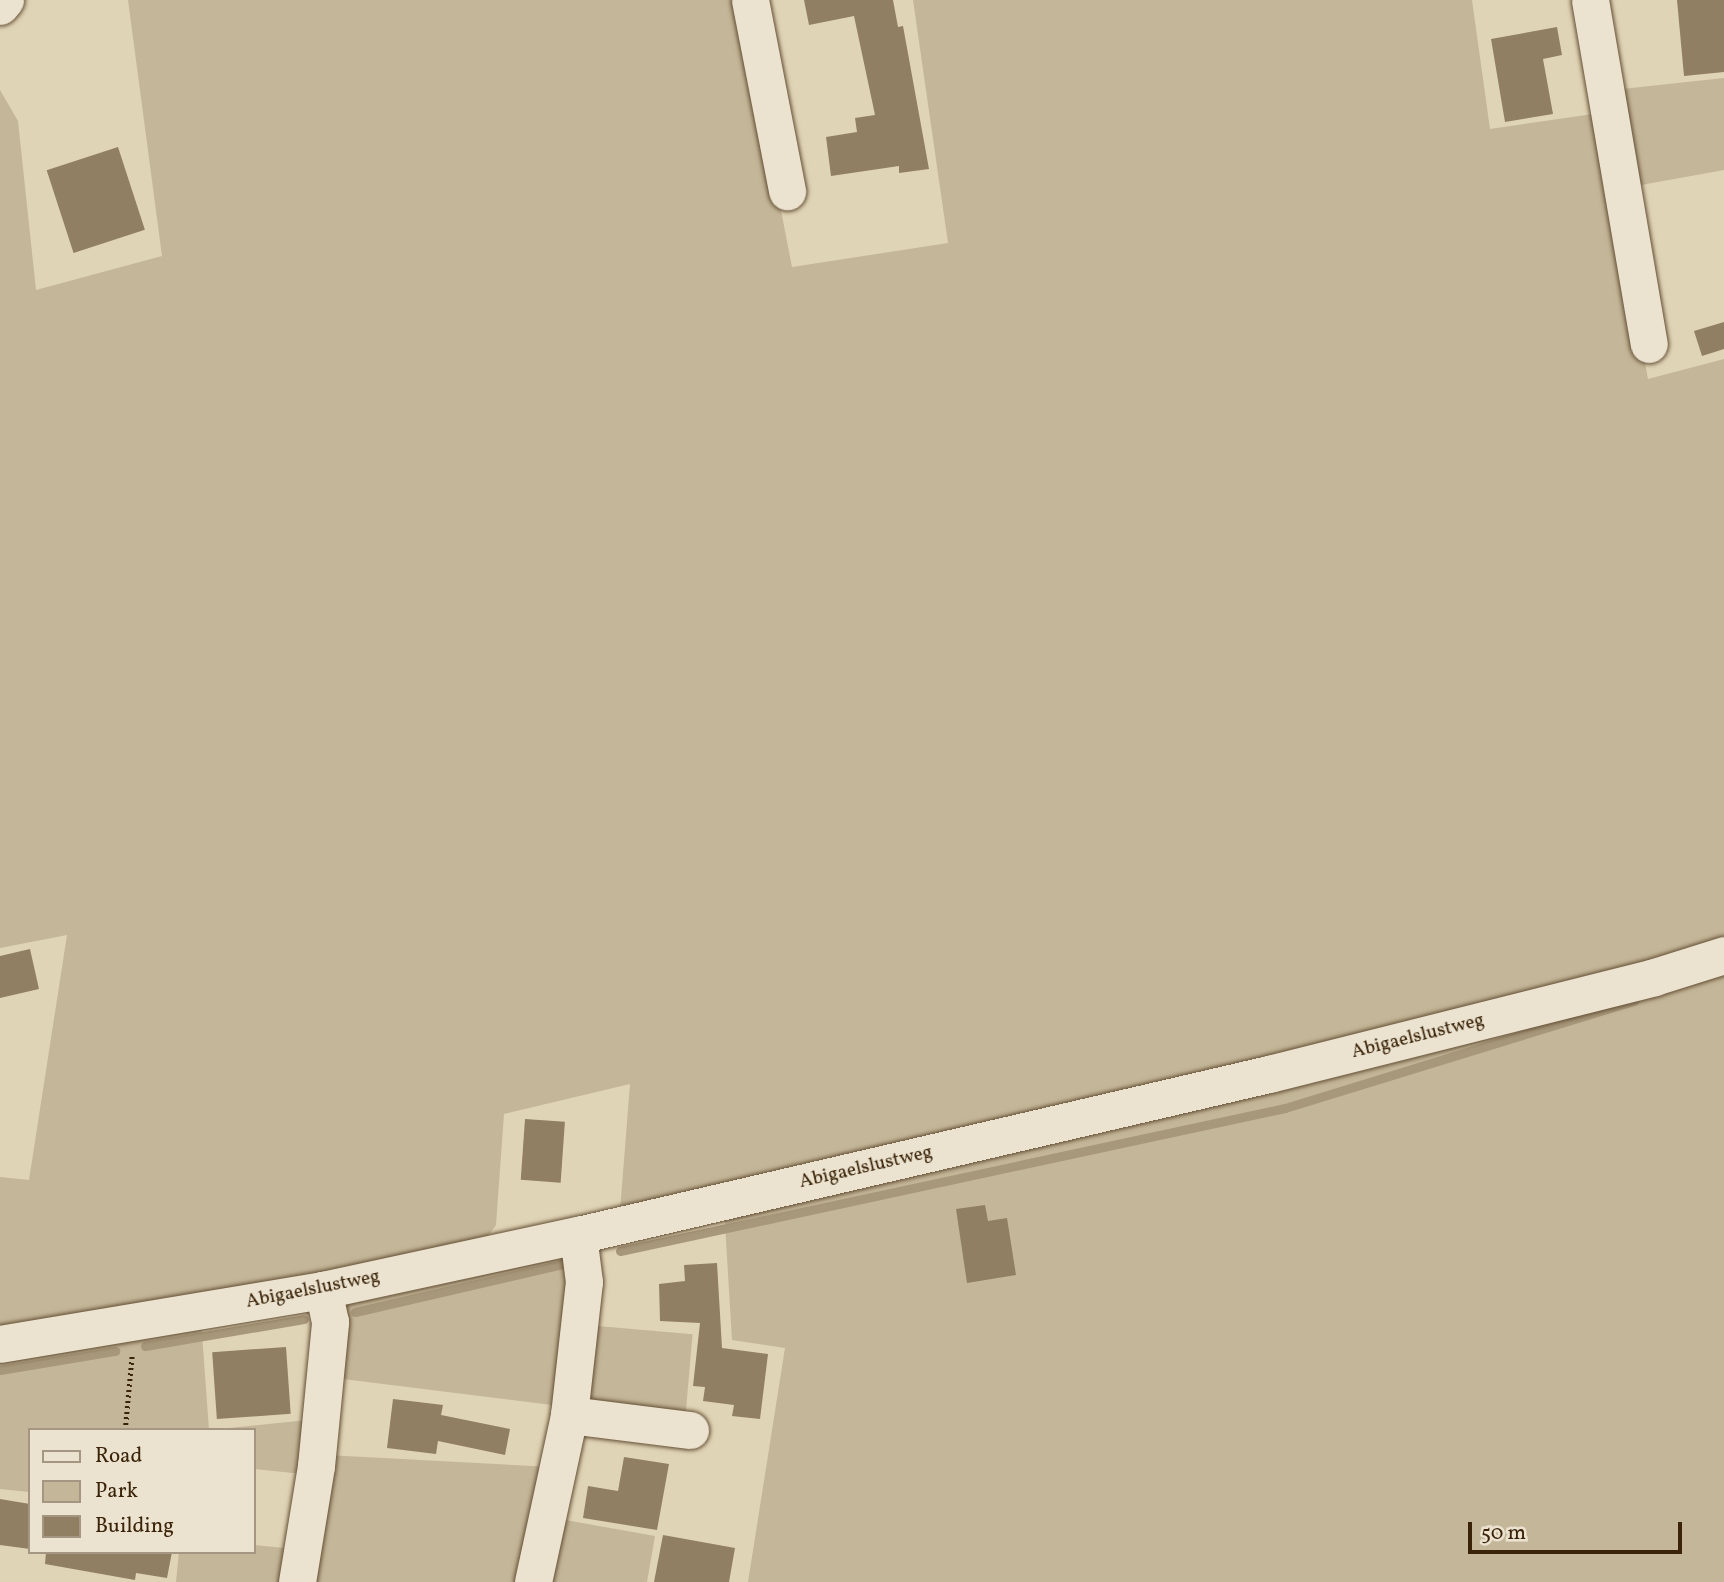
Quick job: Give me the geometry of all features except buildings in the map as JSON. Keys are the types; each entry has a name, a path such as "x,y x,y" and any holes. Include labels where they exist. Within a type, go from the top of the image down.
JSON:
{"street":[{"path":"0,6 5,0"},
{"path":"750,0 787,191"},
{"path":"1590,0 1649,344"},
{"name":"Abigaelslustweg","path":"0,1344 323,1290 578,1235 1269,1074 1641,980 1724,955"},
{"path":"533,1582 569,1415 584,1282 578,1235"},
{"path":"297,1582 316,1466 330,1322 323,1290"},
{"path":"569,1415 690,1430"}],"path":[{"path":"125,1324 133,1362 125,1428"}],"green space":[{"path":"128,0 740,0 792,267 948,243 913,0 1472,0 1490,129 1600,113 1648,379 1724,359 1724,945 1649,969 620,1211 630,1084 504,1114 496,1225 486,1239 415,1262 0,1334 0,1177 29,1180 67,935 0,948 0,90 18,121 36,290 162,256"},
{"path":"1724,78 1724,170 1630,187 1613,90"},
{"path":"1724,962 1724,1582 748,1582 785,1348 732,1340 724,1207"},
{"path":"568,1252 560,1406 335,1378 341,1306 350,1300"},
{"path":"201,1320 209,1428 28,1428 28,1492 0,1489 0,1353"},
{"path":"586,1325 693,1334 686,1415 579,1406"},
{"path":"308,1420 303,1474 256,1469 256,1428 229,1428"},
{"path":"326,1455 551,1467 528,1582 305,1582"},
{"path":"554,1518 655,1536 647,1582 540,1582"},
{"path":"256,1545 285,1548 280,1582 176,1582 179,1554 256,1554"}],"waterway":[{"path":"620,1251 1285,1108 1635,1000"},
{"path":"355,1312 572,1262"},
{"path":"145,1346 304,1319"},
{"path":"0,1370 115,1351"}]}
